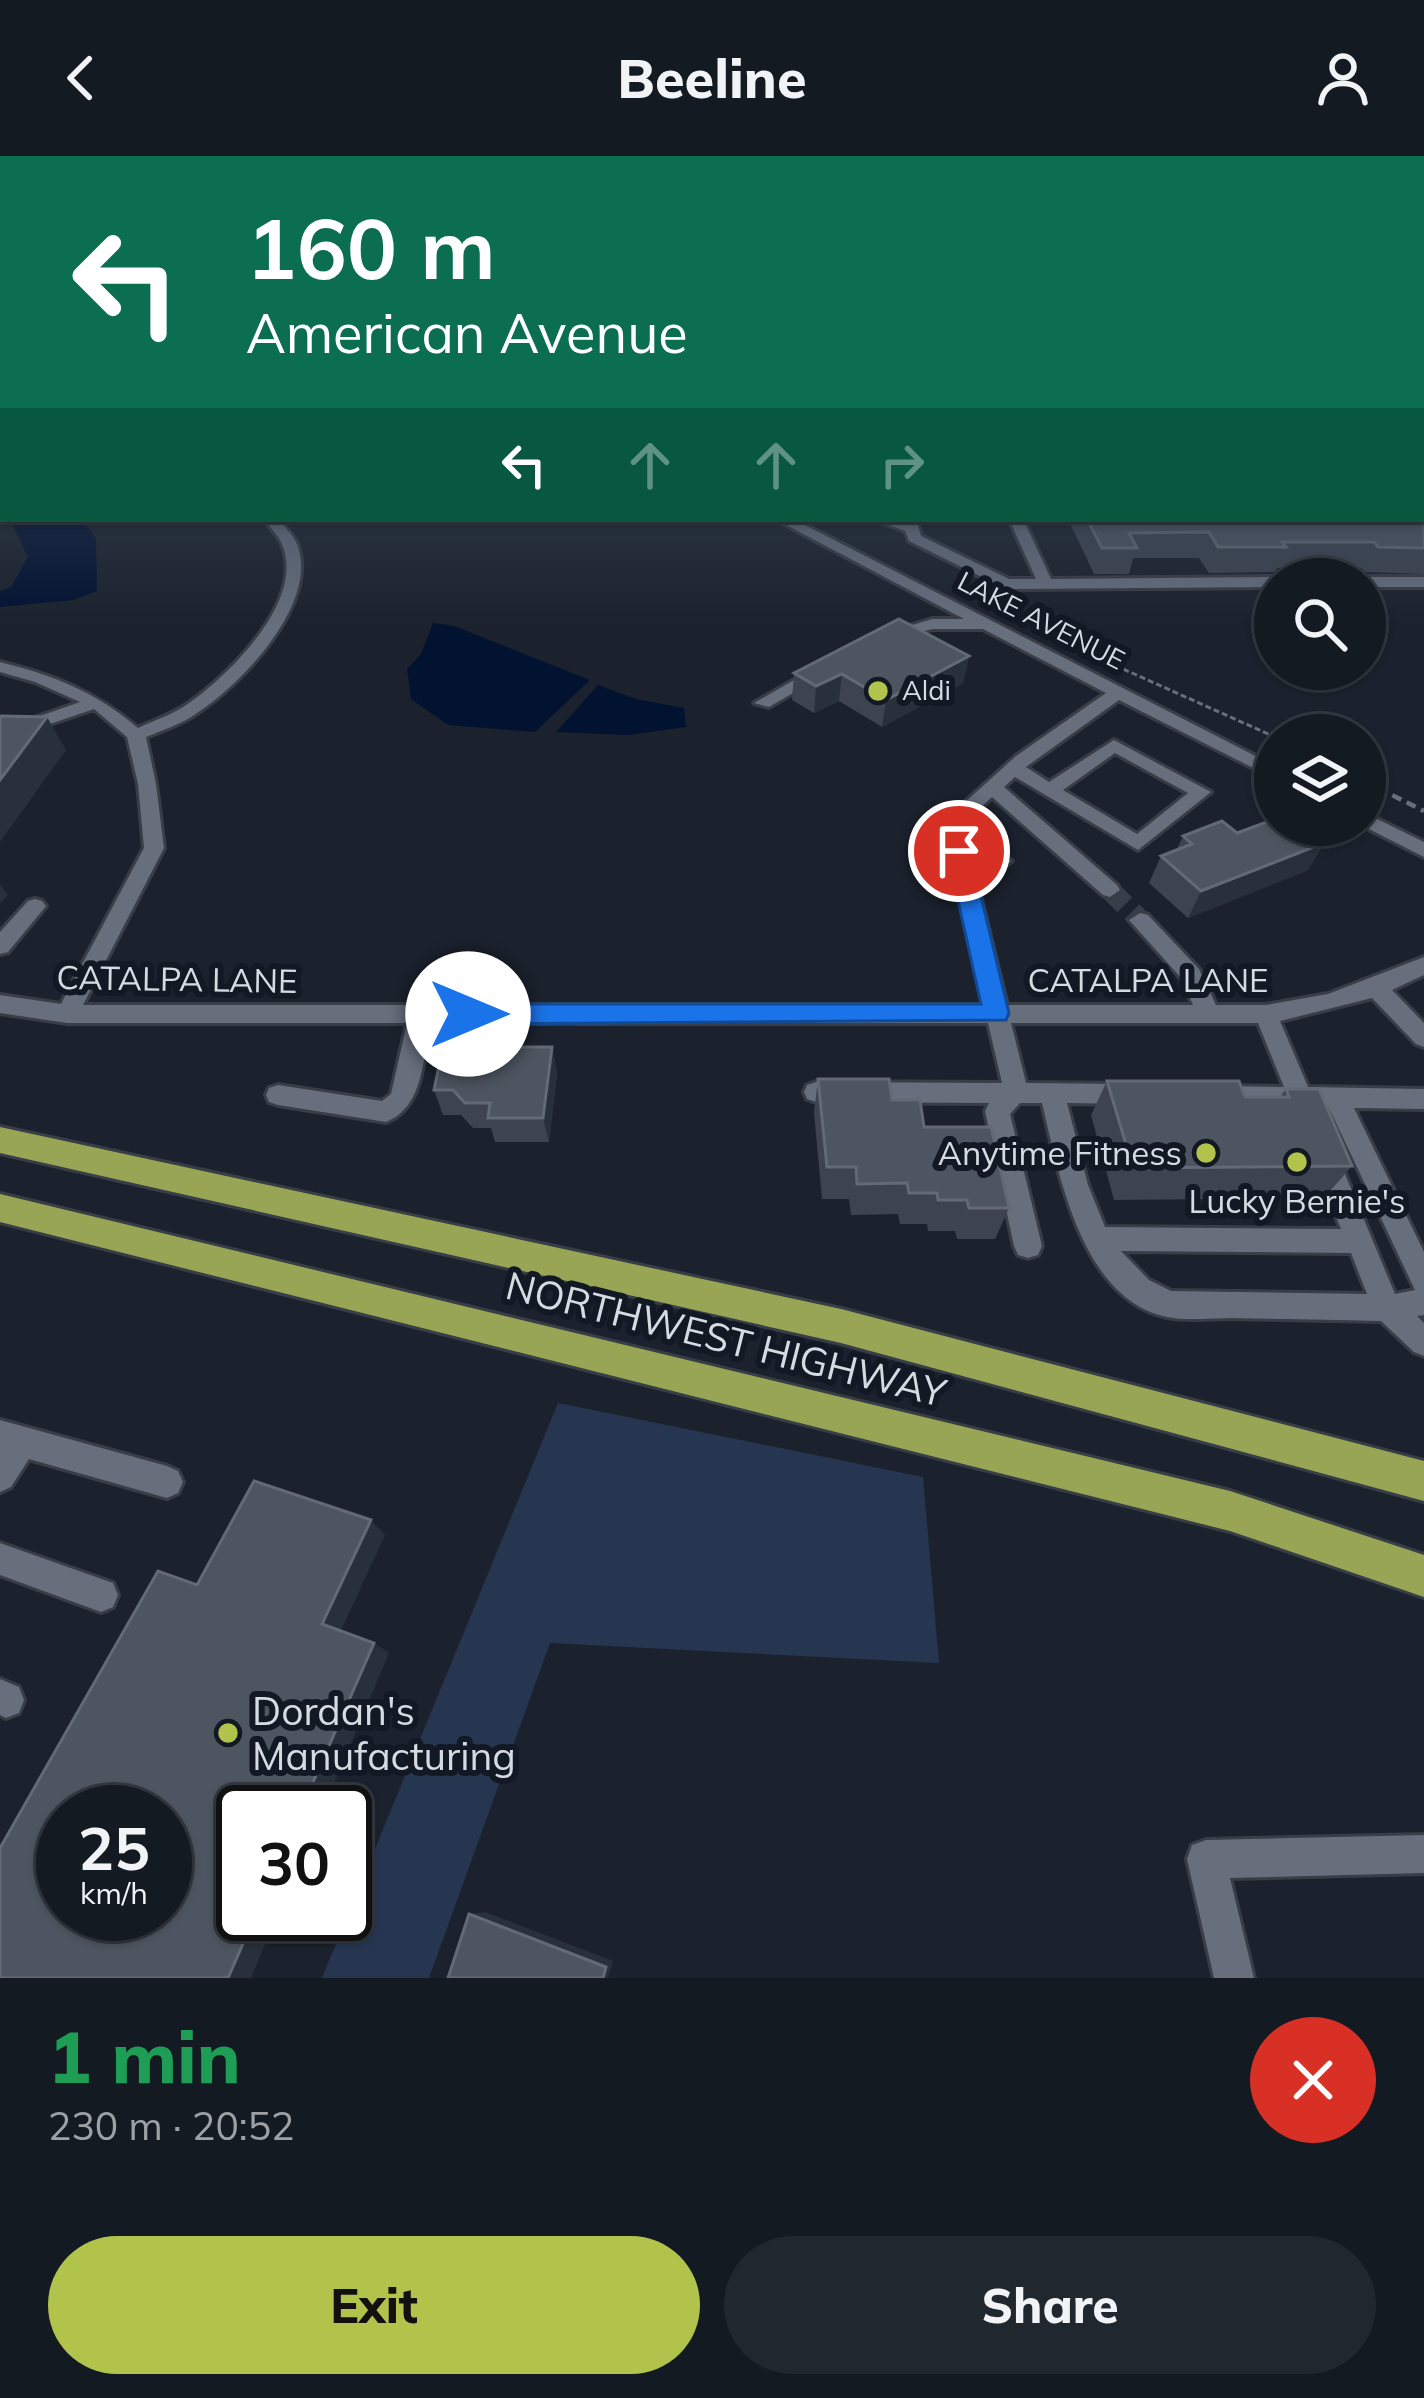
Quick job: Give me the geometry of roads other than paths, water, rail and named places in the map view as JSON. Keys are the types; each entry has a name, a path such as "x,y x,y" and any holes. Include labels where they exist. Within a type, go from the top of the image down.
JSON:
{"main road":[{"name":"NORTHWEST HIGHWAY","path":"0,1140 841,1326 1424,1481"},
{"name":"NORTHWEST HIGHWAY","path":"0,1208 1230,1511 1424,1576"}],"street":[{"path":"136,735 208,698 241,670 278,622 293,575 290,539 274,522"},
{"name":"LAKE AVENUE","path":"788,522 1254,762"},
{"path":"1017,522 1046,584"},
{"path":"910,524 914,538 1006,584 1254,583"},
{"path":"1386,582 1424,582"},
{"path":"898,633 930,594"},
{"path":"878,643 932,624 987,624"},
{"path":"763,703 840,663"},
{"path":"0,667 41,678 96,702 136,735 154,848 68,1014"},
{"path":"1016,1090 960,854 973,804 1013,768 1119,692"},
{"path":"0,736 96,702"},
{"path":"1013,768 1050,790 1138,842 1201,792 1114,745 1050,790"},
{"path":"992,787 1110,890"},
{"path":"1386,830 1424,850"},
{"path":"960,854 1002,861"},
{"path":"0,946 35,906"},
{"path":"1140,920 1191,975 1208,1014"},
{"name":"CATALPA LANE","path":"0,1004 68,1014 1266,1014 1317,1008 1420,973"},
{"path":"1378,989 1424,1038"},
{"path":"278,1095 386,1112 403,1099 420,1014"},
{"path":"1266,1014 1387,1308 1424,1342"},
{"path":"1016,1090 998,1111 1028,1246"},
{"path":"816,1092 1016,1090 1424,1099"},
{"path":"1052,1091 1087,1227 1124,1278 1148,1296 1168,1304 1387,1308 1424,1302"},
{"path":"1337,1099 1424,1280"},
{"path":"1097,1239 1360,1241"},
{"path":"0,1476 11,1438 167,1482"},
{"path":"0,1559 101,1595"},
{"path":"1234,1978 1206,1859 1424,1854"}],"tunnel":[{"path":"1110,890 1140,920"}],"place":[{"name":"Aldi","path":"878,691"},
{"name":"Anytime Fitness","path":"1206,1153"},
{"name":"Lucky Bernie's","path":"1297,1162"},
{"name":"Dordan's Manufacturing","path":"228,1733"}]}
